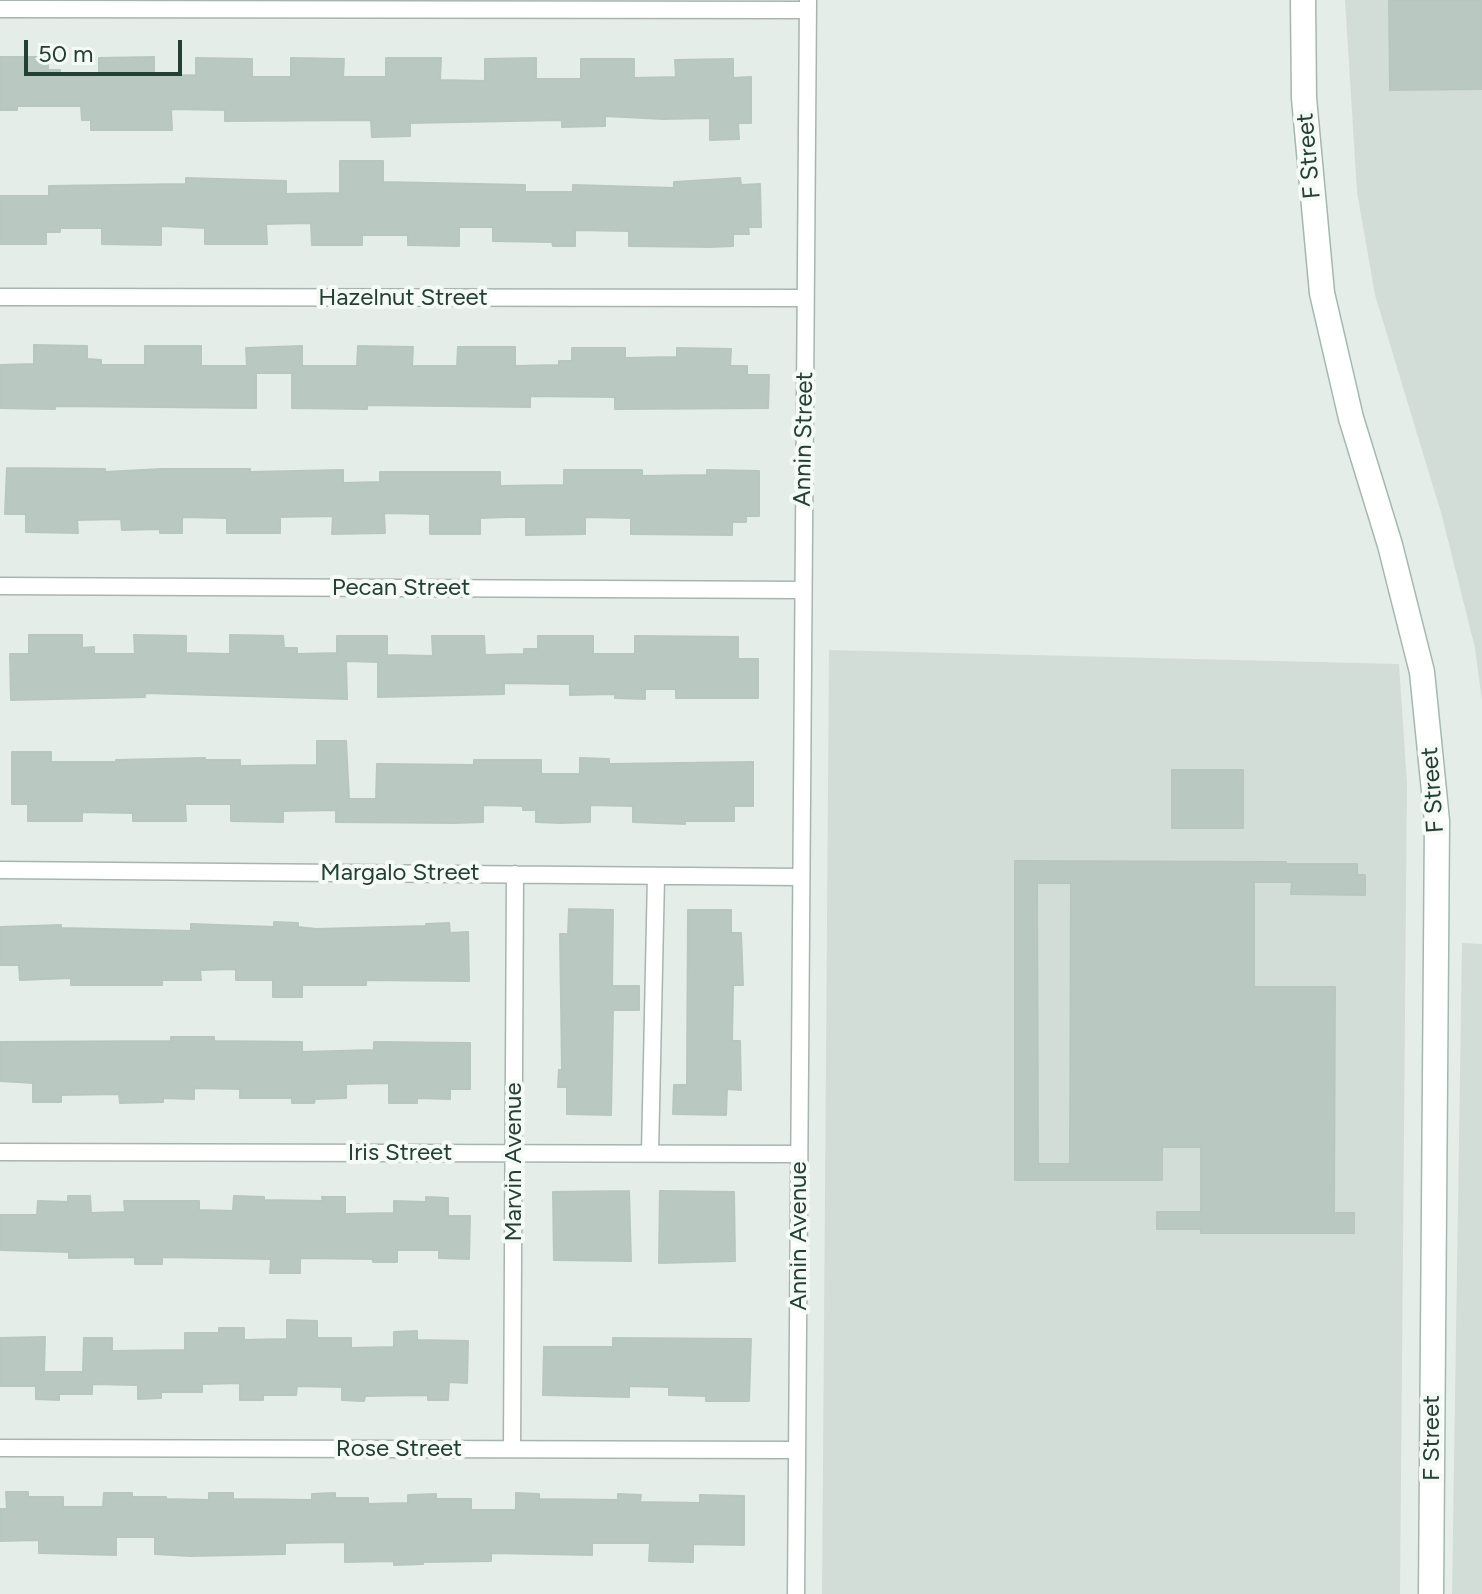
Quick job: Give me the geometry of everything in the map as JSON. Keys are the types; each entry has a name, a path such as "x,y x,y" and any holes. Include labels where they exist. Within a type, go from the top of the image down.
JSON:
{"street":[{"name":"F Street","path":"1303,0 1304,98 1322,293 1351,418 1390,545 1422,672 1437,821 1431,1594"},
{"path":"0,9 119,5 808,5"},
{"name":"Annin Street","path":"800,877 808,5"},
{"name":"Hazelnut Street","path":"0,297 805,298"},
{"name":"Pecan Street","path":"0,586 803,590"},
{"name":"Margalo Street","path":"0,870 800,877"},
{"name":"Marvin Avenue","path":"512,1449 515,874"},
{"path":"650,1153 656,876"},
{"name":"Annin Avenue","path":"796,1594 800,877"},
{"name":"Iris Street","path":"0,1152 799,1154"},
{"name":"Rose Street","path":"0,1448 797,1450"}],"shaded area":[{"path":"1345,0 1482,0 1482,701 1475,648 1442,516 1375,295 1357,192"},
{"path":"829,650 1399,664 1407,783 1400,1594 822,1594"},
{"path":"1462,943 1482,944 1482,1594 1452,1594"}],"building":[{"path":"1389,0 1482,0 1482,89 1390,90"},
{"path":"0,57 48,57 48,70 60,70 60,76 99,76 99,58 154,57 154,76 196,75 196,58 252,59 252,77 291,77 291,58 344,59 343,77 386,77 386,58 441,58 440,80 485,81 485,59 536,58 536,79 581,79 581,59 634,59 634,78 676,77 675,60 733,59 733,78 751,77 751,123 738,123 739,139 710,140 710,118 605,116 605,126 562,127 562,120 410,123 410,136 372,137 371,120 225,121 225,110 171,109 172,130 91,130 91,120 82,120 81,106 17,106 17,110 0,110"},
{"path":"340,161 383,161 383,182 525,185 525,192 573,192 573,185 674,188 674,182 740,178 741,185 760,184 761,227 748,227 749,234 733,234 733,246 710,247 629,246 629,231 575,230 575,246 553,246 552,242 493,241 493,227 459,227 459,246 408,245 408,235 362,235 362,245 312,245 311,223 266,224 267,244 205,244 205,228 161,226 161,245 102,244 102,228 60,228 60,232 46,232 46,244 0,244 0,196 49,196 49,186 186,184 186,178 286,181 286,194 340,193"},
{"path":"34,345 87,346 87,359 101,360 101,365 145,365 145,346 201,346 201,366 247,366 246,348 302,346 302,366 357,366 358,346 413,347 412,366 457,366 458,347 515,347 515,366 559,365 559,361 572,361 572,348 625,348 625,358 677,357 677,348 731,349 730,366 747,366 747,375 769,375 768,408 615,409 615,397 530,396 530,407 367,405 367,409 292,408 292,373 256,373 256,408 0,408 0,365 34,364"},
{"path":"7,468 105,469 105,472 161,469 250,469 250,472 343,470 343,483 380,482 380,472 500,472 500,486 564,485 564,470 642,470 642,476 707,475 707,470 759,471 759,516 746,516 746,522 732,522 732,535 631,534 631,518 585,517 585,534 526,535 526,517 509,517 480,518 480,534 430,534 430,514 384,513 385,533 332,534 333,516 280,517 280,533 227,533 227,518 182,517 182,533 160,533 160,529 122,530 121,519 77,520 78,533 26,532 26,514 5,514"},
{"path":"29,635 82,635 82,648 94,647 94,654 135,654 134,635 186,636 186,653 230,654 230,635 283,636 284,648 297,648 297,654 337,653 337,636 387,636 387,655 433,656 432,636 484,636 485,655 524,654 524,649 538,649 538,636 593,636 593,654 635,654 635,636 738,637 738,659 758,659 758,698 676,698 676,689 645,689 645,699 615,698 615,694 570,695 570,684 504,683 504,694 378,697 378,662 346,661 347,699 145,693 145,697 11,700 10,654 29,654"},
{"path":"317,741 346,741 349,799 376,799 377,764 474,765 474,760 541,760 541,774 580,774 580,758 609,759 609,764 753,762 753,806 734,806 734,821 685,821 685,824 633,822 633,806 590,805 590,822 561,823 536,822 536,810 523,810 523,806 483,805 483,822 336,822 336,810 283,811 283,822 231,821 231,804 185,804 186,821 133,821 133,813 82,812 82,821 28,821 28,804 12,804 12,752 51,752 51,762 205,758 240,760 240,766 317,765"},
{"path":"1172,770 1243,770 1243,828 1172,828"},
{"path":"1015,861 1357,864 1357,875 1365,875 1365,895 1291,894 1292,882 1254,882 1254,987 1335,987 1334,1213 1354,1213 1354,1233 1201,1233 1201,1229 1157,1229 1157,1212 1201,1212 1201,1147 1162,1147 1162,1180 1015,1180","holes":["1037,883 1071,883 1070,1164 1038,1164"]},
{"path":"569,909 613,910 612,986 639,986 639,1010 613,1010 611,1115 567,1114 567,1087 558,1087 559,1070 562,1070 560,934 568,934"},
{"path":"688,910 731,910 731,933 741,933 743,985 733,985 732,1041 740,1041 741,1090 727,1089 726,1115 673,1114 674,1085 687,1085"},
{"path":"274,922 298,923 298,927 316,929 449,923 450,933 468,932 469,981 366,980 366,985 302,985 302,997 273,997 273,980 236,980 236,969 200,970 201,980 162,980 162,985 71,985 71,978 20,980 19,965 0,965 0,927 61,925 61,928 191,931 191,924 274,927"},
{"path":"171,1037 302,1042 302,1052 374,1050 374,1042 470,1043 470,1089 450,1089 450,1099 417,1098 417,1103 389,1103 389,1083 346,1084 346,1098 315,1099 314,1103 292,1103 292,1098 240,1098 240,1089 194,1088 194,1099 163,1098 163,1102 120,1103 119,1094 61,1095 61,1102 33,1102 33,1083 0,1081 0,1042 171,1041"},
{"path":"629,1191 631,1261 554,1260 553,1192"},
{"path":"660,1191 734,1192 735,1261 659,1263"},
{"path":"68,1196 90,1196 91,1213 125,1212 124,1201 199,1201 199,1210 233,1211 234,1196 323,1201 322,1197 345,1197 345,1214 394,1213 394,1201 426,1202 426,1197 448,1198 448,1216 470,1216 469,1259 439,1258 439,1250 397,1250 397,1262 300,1258 300,1273 270,1273 271,1259 162,1257 162,1264 135,1264 135,1257 69,1258 69,1252 0,1250 0,1215 37,1215 38,1201 68,1202"},
{"path":"287,1320 317,1321 317,1338 351,1338 351,1348 394,1347 394,1332 417,1331 417,1340 468,1341 467,1383 449,1382 448,1400 428,1400 428,1395 365,1396 364,1401 342,1400 342,1387 297,1386 296,1395 263,1395 263,1400 240,1400 240,1383 202,1384 202,1392 161,1392 161,1398 138,1399 138,1385 92,1384 92,1394 59,1394 59,1400 36,1399 36,1386 0,1386 0,1338 45,1337 44,1372 83,1372 84,1338 112,1338 112,1351 185,1350 185,1333 219,1333 219,1328 244,1328 244,1340 287,1339"},
{"path":"613,1338 751,1339 749,1401 706,1401 706,1396 669,1395 669,1387 629,1386 629,1397 543,1395 544,1347 613,1347"},
{"path":"6,1492 28,1492 28,1497 63,1497 63,1507 103,1507 104,1493 209,1500 209,1493 233,1493 233,1499 312,1500 312,1494 335,1493 335,1498 368,1498 368,1504 408,1503 408,1495 436,1494 436,1499 471,1499 471,1510 516,1510 516,1493 539,1494 539,1499 618,1500 618,1494 641,1495 640,1502 700,1503 700,1495 744,1496 744,1545 693,1544 693,1562 649,1561 650,1543 592,1543 592,1555 491,1553 491,1561 394,1565 394,1561 345,1562 345,1542 285,1543 285,1554 190,1556 155,1554 155,1537 116,1537 116,1555 39,1553 39,1540 0,1541 0,1509 7,1509"}]}
